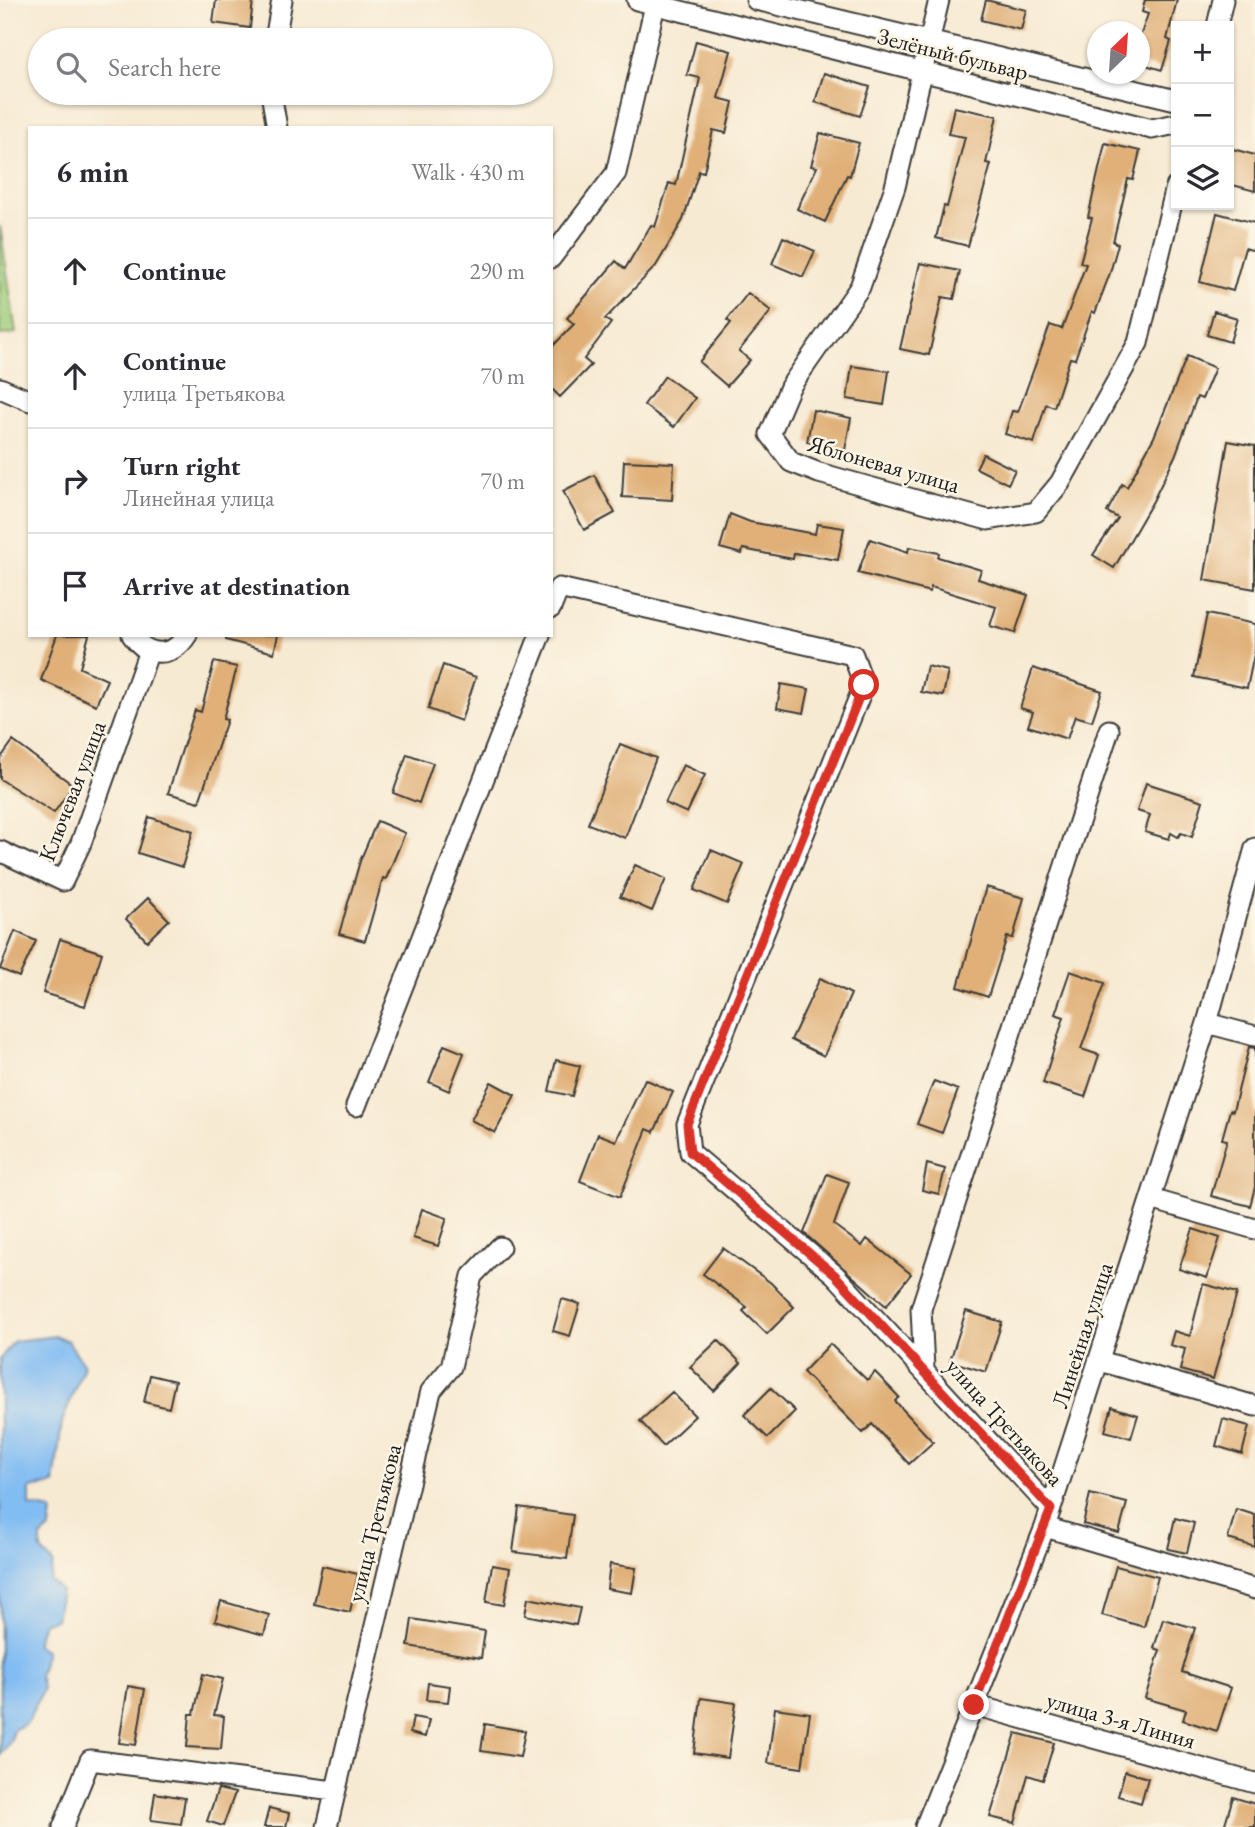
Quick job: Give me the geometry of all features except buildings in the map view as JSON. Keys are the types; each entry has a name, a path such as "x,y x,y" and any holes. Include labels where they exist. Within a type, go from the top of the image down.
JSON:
{"street":[{"path":"277,28 282,0"},
{"name":"Зелёный бульвар","path":"756,0 1171,99"},
{"path":"923,72 939,0"},
{"path":"1218,21 1223,0"},
{"path":"553,255 616,173 646,2"},
{"name":"Зелёный бульвар","path":"646,2 1152,129 1171,125"},
{"name":"Яблоневая улица","path":"923,72 895,187 860,287 790,387 770,434 791,462 819,473 988,520 1036,512 1060,483 1138,343 1171,208"},
{"path":"273,105 277,126"},
{"path":"0,388 28,400"},
{"name":"улица Третьякова","path":"553,603 559,588 853,655 864,685 687,1124 690,1152 835,1275 924,1368 1048,1518"},
{"path":"133,637 139,645 149,651 172,650 185,637"},
{"path":"356,1106 539,637"},
{"name":"Ключевая улица","path":"0,851 63,881 81,843 149,651"},
{"path":"924,1368 921,1309 1109,730"},
{"name":"Линейная улица","path":"925,1827 1048,1518 1207,1023 1254,854"},
{"path":"1207,1023 1255,1036"},
{"path":"1151,1199 1255,1229"},
{"name":"улица Третьякова","path":"327,1827 431,1391 451,1367 472,1276 500,1247"},
{"path":"1100,1360 1255,1406"},
{"path":"1048,1518 1255,1589"},
{"name":"улица 3-я Линия","path":"974,1705 1255,1783"},
{"path":"63,1827 90,1760 334,1791"}],"green space":[{"path":"0,226 16,333 0,335"}],"water":[{"path":"56,1336 68,1341 84,1365 62,1422 54,1484 30,1488 30,1506 52,1510 50,1529 41,1537 41,1550 53,1563 50,1581 61,1590 56,1619 43,1623 36,1644 46,1651 39,1676 43,1689 27,1723 13,1730 11,1740 0,1756 0,1359 14,1341"}],"route":[{"path":"864,685 687,1124 690,1152 835,1275 924,1368 1051,1509 974,1705"}]}
